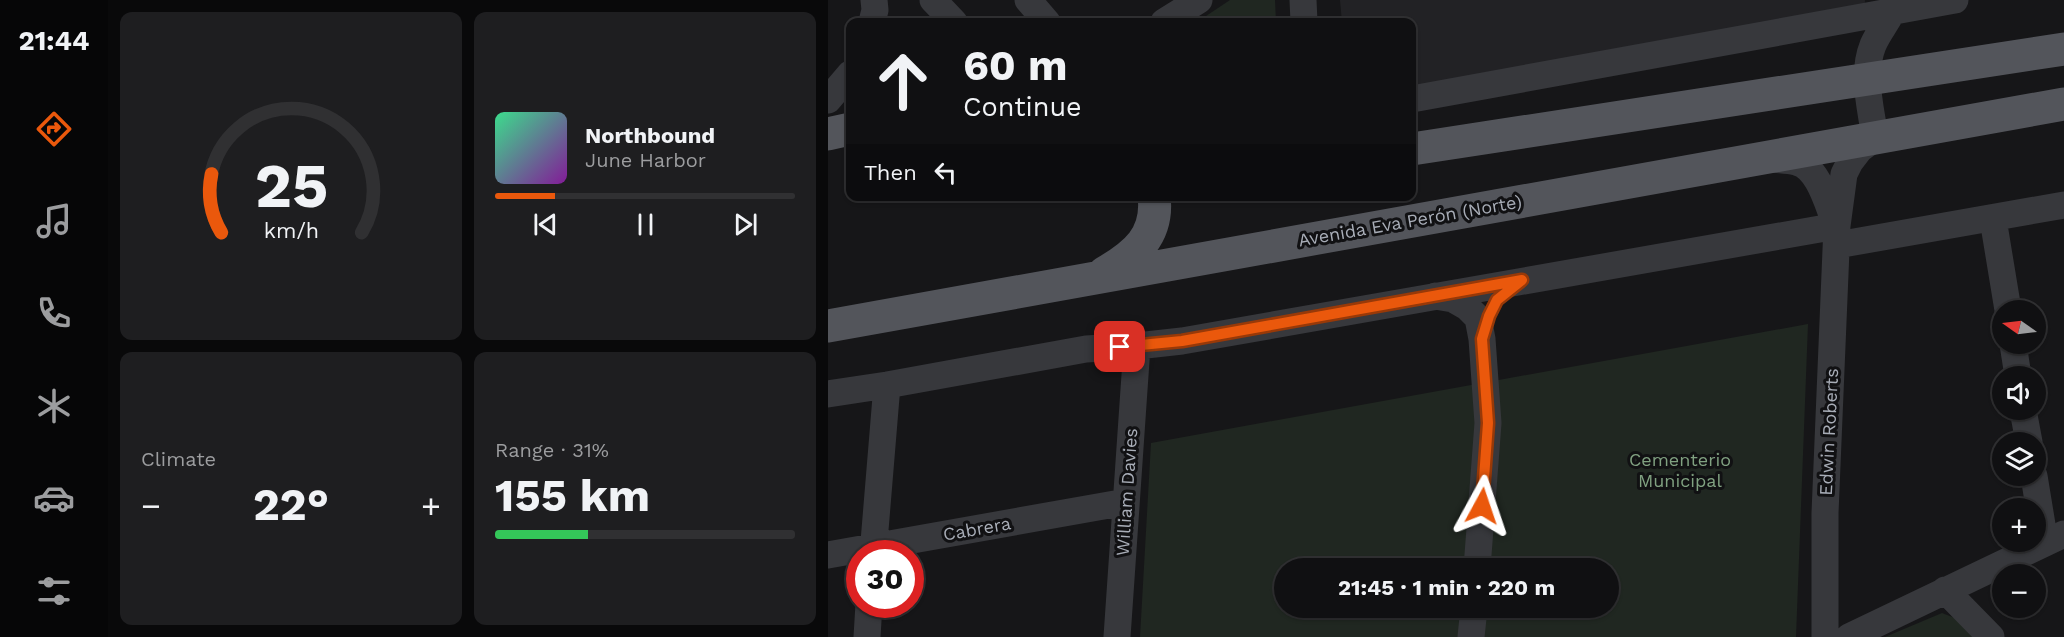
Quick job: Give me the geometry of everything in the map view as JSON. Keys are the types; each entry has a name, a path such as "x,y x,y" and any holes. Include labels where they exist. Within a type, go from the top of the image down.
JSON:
{"main road":[{"path":"1416,148 2064,49"},
{"name":"Avenida Eva Perón (Norte)","path":"828,326 2064,104"},
{"path":"828,134 846,130"},
{"path":"1094,278 1120,263 1147,239 1155,208 1154,201"}],"street":[{"path":"873,18 874,0"},
{"path":"933,0 950,18"},
{"path":"1028,0 1044,18"},
{"path":"1170,18 1199,0"},
{"path":"1303,0 1304,18"},
{"path":"1416,98 1896,6 1955,0"},
{"path":"1875,138 1867,80 1867,62 1874,43 1896,6"},
{"path":"828,100 846,79"},
{"name":"Edwin Roberts","path":"1825,637 1825,513 1837,236 1844,174 1860,149 1875,138"},
{"path":"1762,158 1798,162 1810,169 1818,183 1837,236"},
{"path":"828,394 1086,349 1182,341 1522,280 1837,236 1993,219 2064,206"},
{"path":"1993,219 2006,300"},
{"path":"1482,339 1497,300 1522,280"},
{"path":"1434,295 1453,299 1467,307 1478,318 1482,339 1488,423 1478,558"},
{"name":"William Davies","path":"1116,637 1137,346"},
{"path":"874,540 887,385"},
{"path":"1849,637 2054,539 2037,486"},
{"name":"Cabrera","path":"924,540 1126,502"},
{"name":"Cabrera","path":"828,555 846,553"},
{"path":"1945,590 1991,637"},
{"path":"867,637 868,618"},
{"path":"1471,637 1472,618"}],"shaded area":[{"path":"1340,0 1865,0 1864,17 1416,98 1416,18 1342,18"}],"green space":[{"path":"1230,0 1275,0 1276,18 1203,18"},
{"name":"Cementerio Municipal","path":"1808,324 1796,637 1140,637 1151,443"},
{"path":"1942,613 1960,620 1977,637 1885,637"}],"route":[{"path":"1120,347 1182,341 1522,280 1497,300 1482,339 1488,423 1482,506"}]}
